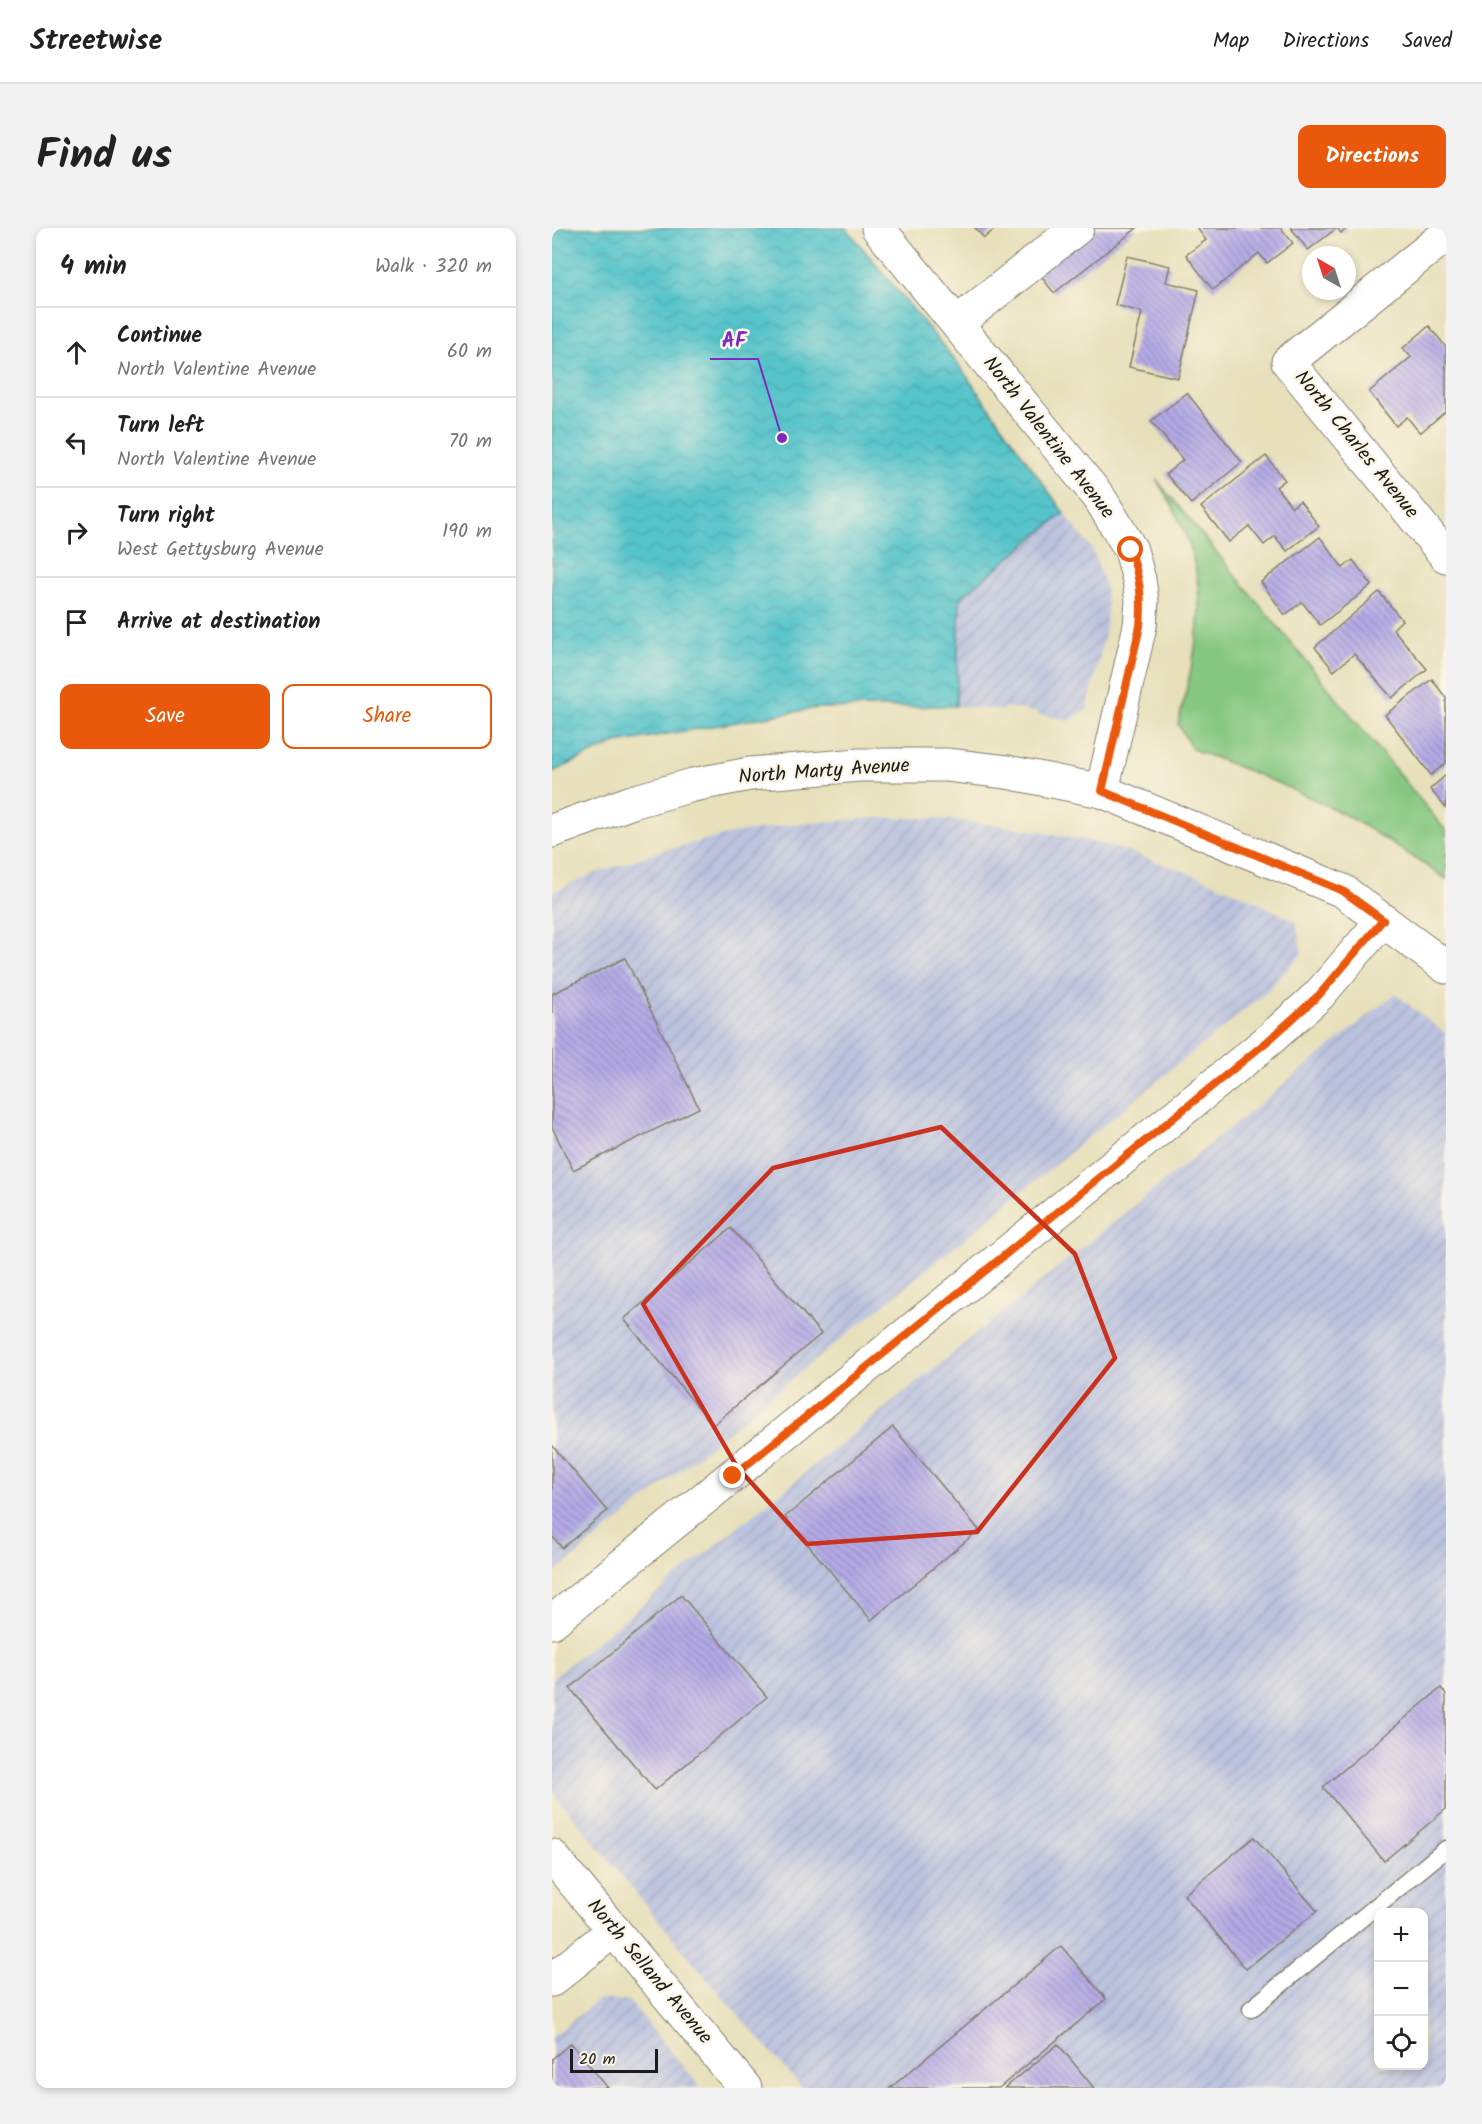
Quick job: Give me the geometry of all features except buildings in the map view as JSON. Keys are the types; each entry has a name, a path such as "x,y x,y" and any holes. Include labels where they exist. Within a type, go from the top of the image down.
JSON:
{"street":[{"name":"North Valentine Avenue","path":"878,228 1099,497 1131,550 1142,601 1140,626 1102,791"},
{"path":"957,323 1077,228"},
{"name":"North Charles Avenue","path":"1446,235 1288,362 1446,556"},
{"name":"North Marty Avenue","path":"552,831 632,802 693,786 750,774 859,765 946,765 1007,772 1102,791"},
{"path":"1102,791 1343,891 1446,967"},
{"path":"552,1622 1269,1040 1319,995 1383,920"},
{"name":"North Selland Avenue","path":"552,1856 745,2088"},
{"path":"552,1980 614,1930"}],"lane":[{"path":"1251,2009 1446,1849"}],"highlighted area":[{"path":"941,1127 1075,1254 1115,1358 977,1532 807,1544 737,1467 643,1304 773,1168"}],"shaded area":[{"path":"1064,513 1092,549 1105,586 1107,605 1105,633 1087,710 1070,720 1003,707 1002,710 956,706 960,598"},
{"path":"873,818 930,818 1014,827 1099,843 1123,850 1205,879 1296,922 1302,954 1263,995 552,1575 552,892 593,874 661,851 731,834 788,825"},
{"path":"1395,994 1446,1034 1446,2088 802,2088 706,1978 552,1791 552,1678"},
{"path":"599,1999 629,2001 701,2088 552,2088 552,2037"}],"green space":[{"path":"1156,479 1446,831 1446,879 1374,832 1330,807 1272,780 1192,749 1178,724 1194,656 1198,627 1199,598 1196,571 1188,542 1175,512"}],"water":[{"path":"552,228 846,228 958,364 1064,513 960,598 956,706 817,708 616,743 552,772"}],"place":[{"name":"AF","path":"782,438"}],"route":[{"path":"733,1476 1269,1040 1319,995 1383,920 1343,891 1102,791 1140,626 1142,601 1131,550"}]}
